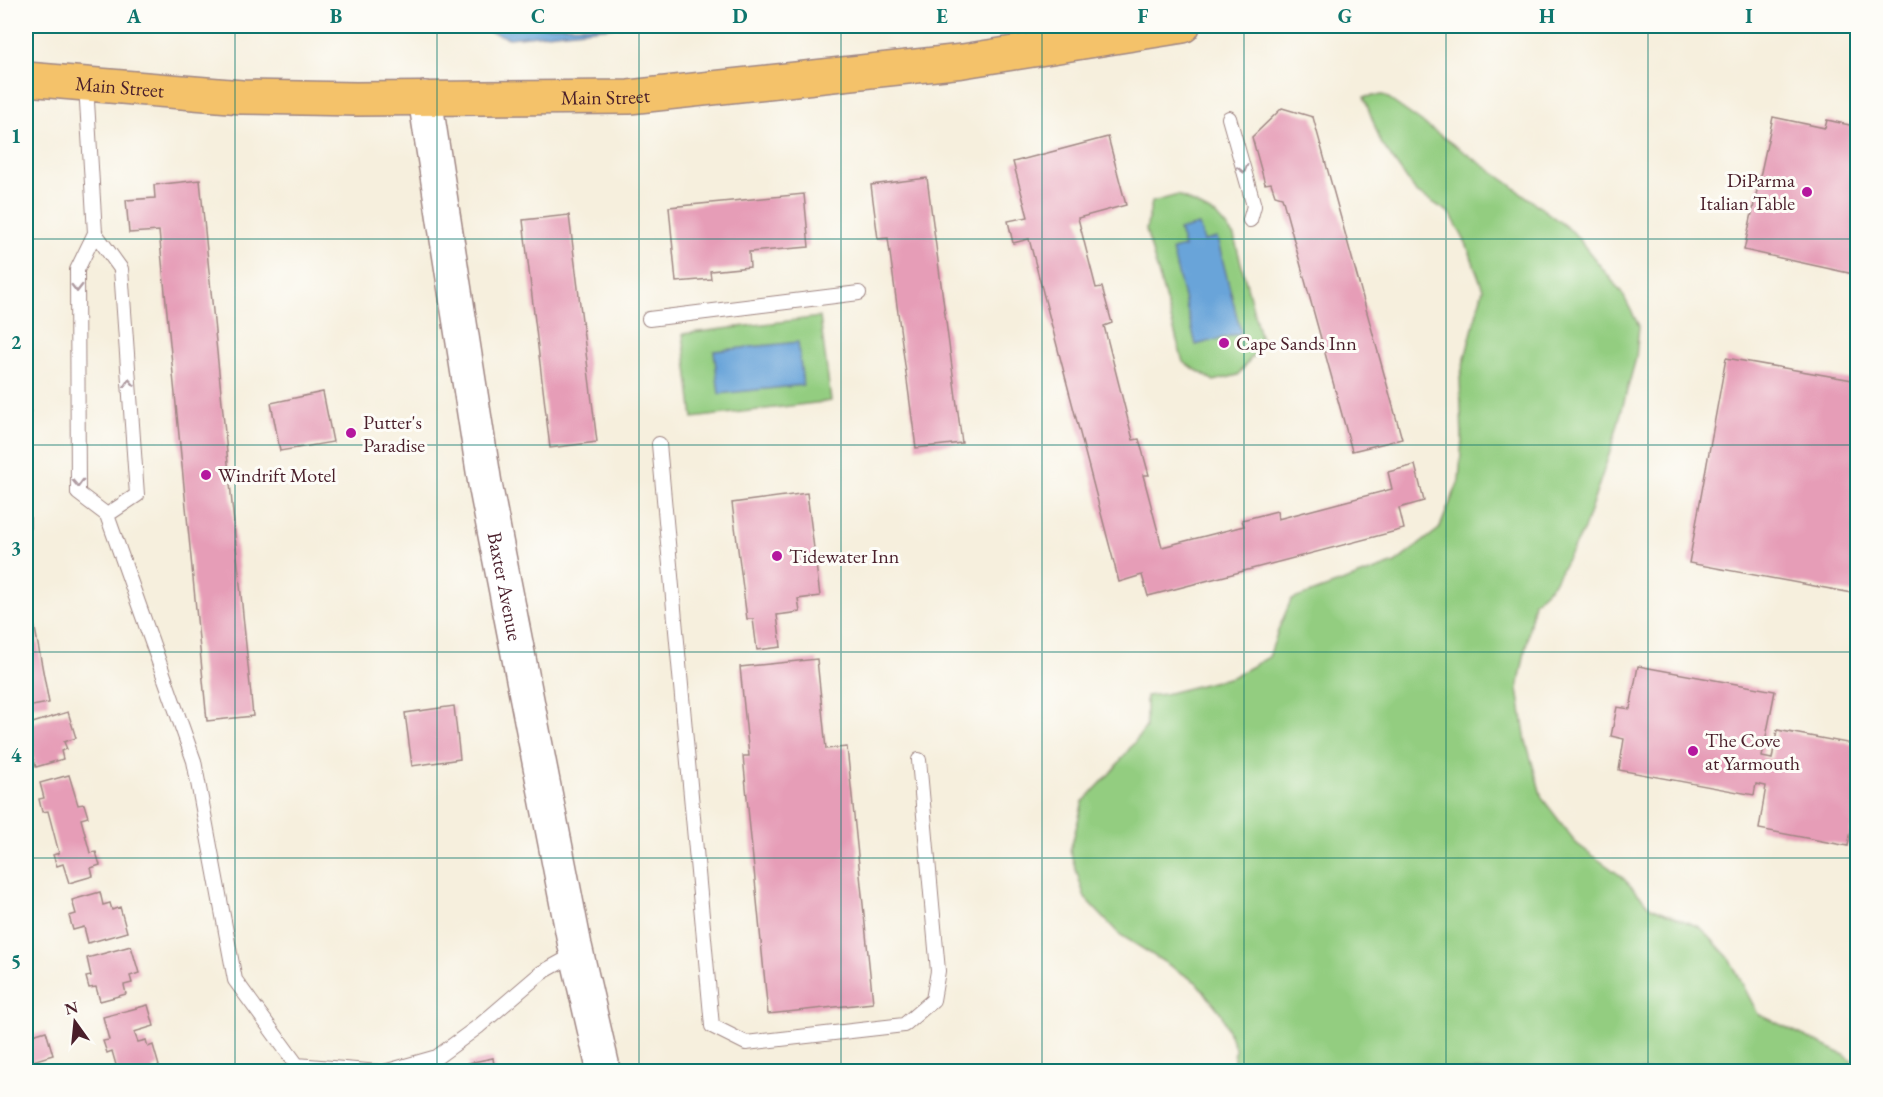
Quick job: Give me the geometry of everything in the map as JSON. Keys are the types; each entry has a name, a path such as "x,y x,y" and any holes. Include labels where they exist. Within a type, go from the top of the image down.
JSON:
{"main road":[{"name":"Main Street","path":"26,79 242,97 629,97 963,61 1183,26"}],"street":[{"name":"Baxter Avenue","path":"425,98 485,484 577,952 604,1071"}],"lane":[{"path":"86,85 95,233 77,270 78,493 107,515 194,761 235,980 297,1065 379,1071"},
{"path":"1229,118 1254,206 1250,220"},
{"path":"95,233 121,270 137,495 107,515"},
{"path":"649,319 859,293"},
{"path":"659,444 712,1026 746,1043 904,1025 933,1000 938,970 919,760"},
{"path":"384,1071 437,1057 479,1026 541,973 577,952"}],"green space":[{"path":"1383,95 1507,182 1573,232 1622,293 1639,326 1636,358 1611,449 1584,529 1553,584 1534,602 1518,689 1526,741 1542,798 1577,844 1621,876 1651,907 1701,928 1729,958 1758,1014 1844,1055 1857,1065 1857,1071 1233,1071 1235,1048 1221,1013 1196,982 1119,934 1085,898 1070,851 1083,802 1114,769 1146,727 1146,696 1165,694 1232,677 1269,657 1291,600 1395,563 1439,529 1459,481 1462,439 1460,377 1483,289 1466,243 1450,213 1416,192 1381,143 1364,97"},
{"path":"1178,195 1216,215 1234,236 1262,344 1238,375 1214,381 1183,362 1146,230 1152,202"},
{"path":"820,317 831,401 693,418 683,334"}],"water":[{"path":"471,26 622,26 509,38"},
{"path":"1199,225 1204,241 1217,238 1241,333 1196,345 1172,250 1184,247 1179,230"},
{"path":"798,342 803,385 719,394 714,351"}],"building":[{"path":"1282,108 1313,117 1402,439 1352,451 1282,197 1275,195 1271,183 1265,184 1252,137"},
{"name":"DiParma Italian Table","path":"1773,117 1825,128 1827,120 1854,126 1852,133 1858,134 1858,275 1744,250"},
{"path":"1108,137 1126,205 1078,218 1096,288 1102,287 1112,323 1104,326 1133,440 1139,439 1149,475 1143,475 1162,547 1244,526 1242,520 1277,511 1278,519 1392,489 1388,472 1415,465 1424,501 1399,508 1404,529 1148,596 1142,575 1119,582 1029,239 1013,243 1008,221 1028,217 1013,162"},
{"path":"927,178 962,443 916,448 888,238 878,239 871,185"},
{"name":"Windrift Motel","path":"200,180 253,716 207,721 159,231 129,233 126,200 155,198 154,185"},
{"path":"26,184 32,184 30,555 26,555"},
{"path":"804,194 809,247 749,252 750,267 710,271 711,279 676,282 669,207"},
{"path":"569,215 597,442 550,448 523,220"},
{"path":"1726,358 1858,381 1858,594 1689,563"},
{"path":"323,392 333,442 280,451 271,403"},
{"path":"807,493 820,596 798,599 800,612 777,615 781,647 757,650 753,619 747,619 732,503"},
{"path":"26,581 49,703 26,707"},
{"path":"817,659 826,749 847,747 873,1003 768,1014 743,756 749,756 740,667"},
{"name":"The Cove at Yarmouth","path":"1638,666 1775,691 1762,757 1772,759 1777,730 1858,745 1858,811 1855,811 1848,846 1759,829 1766,786 1756,784 1754,795 1619,770 1624,739 1611,736 1617,707 1630,709"},
{"path":"454,706 460,759 412,766 405,713"},
{"path":"68,712 76,738 64,742 67,749 61,751 63,759 36,767 32,754 27,755 26,752 26,743 28,743 26,725"},
{"path":"69,775 78,805 84,804 88,817 81,819 90,853 96,852 100,865 91,868 93,876 69,883 63,864 57,866 53,855 59,853 48,811 42,812 39,799 44,798 40,783"},
{"path":"100,892 103,905 110,903 112,910 120,907 127,932 88,943 84,927 73,930 69,916 76,914 72,900"},
{"path":"131,946 139,973 130,976 132,983 124,985 126,994 100,1001 96,987 89,988 86,977 91,976 87,958"},
{"path":"148,1005 154,1026 134,1032 138,1042 146,1040 148,1047 153,1045 159,1066 153,1068 154,1072 118,1072 112,1051 107,1053 103,1041 109,1040 103,1017"},
{"path":"46,1031 53,1055 26,1063 26,1037"},
{"path":"493,1058 495,1072 469,1072 468,1063"}],"place":[{"name":"DiParma Italian Table","path":"1807,192"},
{"name":"Cape Sands Inn","path":"1224,343"},
{"name":"Putter's Paradise","path":"351,433"},
{"name":"Windrift Motel","path":"206,475"},
{"name":"Tidewater Inn","path":"777,556"},
{"name":"The Cove at Yarmouth","path":"1693,751"}]}
